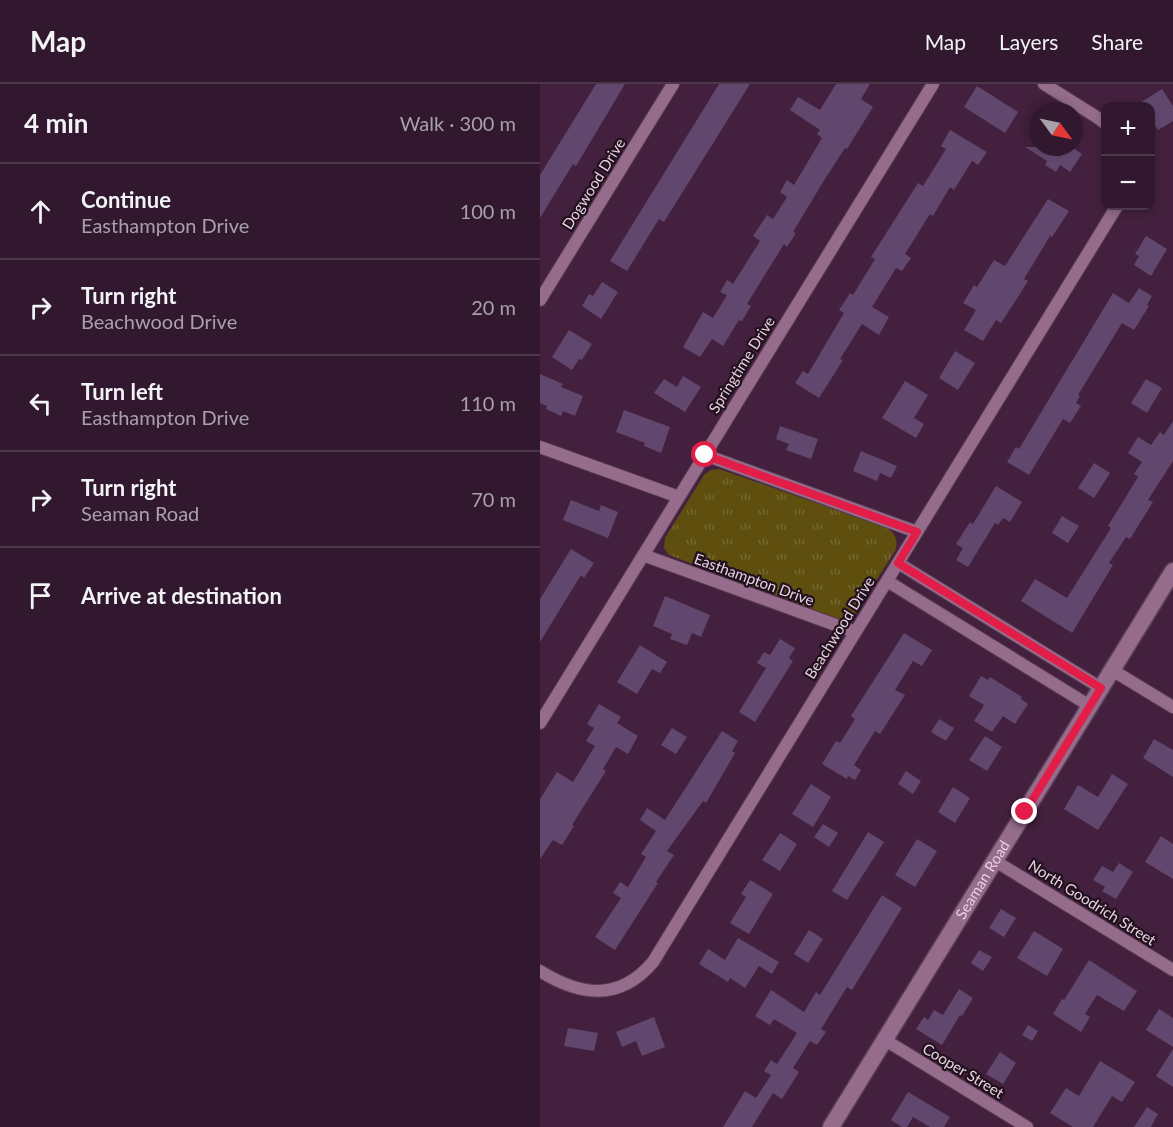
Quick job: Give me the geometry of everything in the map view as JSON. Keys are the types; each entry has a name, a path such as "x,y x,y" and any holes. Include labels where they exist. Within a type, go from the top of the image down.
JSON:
{"street":[{"name":"Dogwood Drive","path":"540,300 673,84"},
{"name":"Springtime Drive","path":"540,723 933,84"},
{"path":"1044,84 1101,120"},
{"name":"Beachwood Drive","path":"540,971 561,983 591,992 611,990 635,980 652,962 1115,210"},
{"path":"540,447 679,497"},
{"path":"705,455 917,532"},
{"name":"Easthampton Drive","path":"643,555 855,632"},
{"path":"898,563 1101,688"},
{"name":"Seaman Road","path":"831,1127 1173,571"},
{"path":"887,581 1090,706"},
{"path":"1112,670 1173,707"},
{"name":"North Goodrich Street","path":"995,861 1173,970"},
{"name":"Cooper Street","path":"885,1040 1027,1127"}],"green space":[{"path":"719,469 891,531 896,540 895,551 854,615 839,619 669,555 664,548 665,538 704,475 711,470"}],"building":[{"path":"596,84 625,84 576,166 573,164 540,218 540,175"},
{"path":"719,84 750,84 664,222 659,219 627,271 610,261"},
{"path":"836,84 870,84 861,99 873,107 823,182 793,232 796,233 787,247 784,244 747,304 751,306 742,321 739,320 723,346 712,339 700,357 683,347 703,312 713,318 727,295 720,292 727,280 733,284 760,241 753,236 767,215 773,219 787,197 780,192 787,180 794,185 822,138 817,134 820,130 790,110 798,97 820,110"},
{"path":"977,86 1018,112 1005,133 964,107"},
{"path":"1162,89 1173,106 1173,121 1158,130 1155,126 1155,102 1141,102"},
{"path":"950,130 987,152 978,165 972,161 954,190 950,187 933,216 930,214 905,254 911,258 902,271 896,268 872,307 889,317 879,335 862,324 819,398 795,383 803,371 808,374 844,313 839,310 850,293 853,295 875,259 871,257 918,183 923,186 946,149 941,146"},
{"path":"1039,156 1081,156 1070,172 1060,165 1056,172 1045,165 1047,161"},
{"path":"1048,199 1069,211 1052,237 1050,236 1024,279 1028,281 1001,323 996,320 983,341 964,330 976,310 963,303 974,285 977,287 994,260 1005,266"},
{"path":"1146,236 1167,249 1151,276 1134,265 1139,256 1135,254"},
{"path":"602,282 618,292 601,319 582,306 589,294 593,296"},
{"path":"1139,288 1152,296 1147,305 1149,306 1134,330 1122,323 1078,395 1080,396 1076,403 1081,406 1070,423 1063,419 1029,475 1007,462 1016,447 1019,449 1113,293 1129,303"},
{"path":"569,330 592,344 582,360 579,359 572,370 552,357"},
{"path":"955,351 975,363 958,390 939,378"},
{"path":"540,374 563,384 561,387 583,396 575,416 563,411 561,416 546,409 547,406 540,403"},
{"path":"683,376 701,387 685,412 654,393 664,379 677,387"},
{"path":"1146,379 1162,388 1147,413 1131,403"},
{"path":"905,381 928,395 914,418 924,424 916,438 882,418"},
{"path":"624,410 670,427 661,453 644,446 645,443 616,432"},
{"path":"1173,421 1173,461 1148,500 1153,502 1130,539 1126,537 1109,563 1113,565 1072,633 1021,601 1035,579 1067,598 1111,528 1108,526 1138,477 1134,474 1142,462 1128,453 1138,437 1151,445 1160,432 1164,435"},
{"path":"780,426 818,439 811,459 786,450 789,444 776,439"},
{"path":"861,451 897,466 891,478 880,473 877,481 853,471"},
{"path":"1094,463 1110,473 1094,498 1078,488"},
{"path":"996,486 1022,502 1010,522 1003,518 998,525 995,523 968,567 956,560 963,548 956,544 970,522 973,524"},
{"path":"571,500 599,511 601,505 618,512 608,538 563,520"},
{"path":"1062,516 1079,526 1068,543 1052,533"},
{"path":"571,549 594,563 584,578 581,575 540,642 540,599"},
{"path":"665,596 710,615 701,637 692,633 687,645 670,639 672,634 653,626"},
{"path":"904,633 932,650 922,666 913,661 895,690 905,695 880,734 875,731 854,765 861,770 855,780 848,776 847,779 822,764 836,741 840,743 855,719 851,716"},
{"path":"780,639 795,648 789,658 793,661 755,722 739,712 766,668 757,663 764,652 770,655"},
{"path":"640,645 667,662 660,673 652,669 637,694 617,682"},
{"path":"981,676 988,680 990,677 1022,697 1021,699 1028,704 1015,724 1003,716 992,732 974,721 984,705 969,696"},
{"path":"599,704 621,717 617,723 638,736 628,754 616,747 603,769 606,771 562,845 553,840 540,859 540,799 557,772 573,782 595,746 586,741 594,728 587,724"},
{"path":"939,719 954,728 946,741 931,732"},
{"path":"672,728 687,737 676,754 661,745"},
{"path":"722,731 738,741 732,751 735,753 706,803 703,801 667,851 674,855 615,950 595,937 621,898 613,893 620,882 628,887 646,857 641,854 656,831 640,820 647,808 665,820"},
{"path":"985,736 1002,747 987,771 969,760"},
{"path":"1154,739 1173,750 1173,777 1143,758"},
{"path":"906,771 921,781 913,794 898,784"},
{"path":"1112,774 1128,784 1098,830 1064,809 1078,785 1098,797"},
{"path":"811,784 831,797 813,827 792,814"},
{"path":"953,787 970,798 955,823 938,812"},
{"path":"823,824 838,833 829,847 814,837"},
{"path":"868,832 884,842 847,900 832,891"},
{"path":"780,833 797,844 780,871 762,860"},
{"path":"1161,836 1173,844 1173,879 1145,862"},
{"path":"917,839 937,851 915,887 895,875"},
{"path":"1119,863 1133,872 1116,899 1102,891 1105,887 1093,880 1102,866 1113,872"},
{"path":"750,880 773,894 749,934 730,923 746,897 741,894"},
{"path":"882,895 902,908 852,990 847,987 821,1029 826,1032 817,1045 810,1041 793,1068 799,1072 782,1099 773,1093 752,1127 723,1127 745,1091 756,1098 771,1075 764,1071 771,1060 777,1064 797,1033 774,1019 770,1025 755,1016 771,990 804,1012 816,992 820,995"},
{"path":"1001,909 1016,918 1004,937 989,928"},
{"path":"809,930 823,939 808,963 794,954"},
{"path":"1034,931 1063,949 1047,976 1017,958"},
{"path":"738,938 779,962 772,974 759,966 745,988 730,978 728,982 699,964 708,949 725,960"},
{"path":"979,950 992,957 983,971 971,963"},
{"path":"1089,960 1137,991 1124,1011 1097,995 1085,1014 1090,1017 1081,1032 1053,1014"},
{"path":"959,989 973,998 942,1045 916,1029 924,1017 928,1020 934,1010 943,1015"},
{"path":"1159,1009 1173,1018 1173,1047 1146,1030"},
{"path":"654,1017 665,1047 642,1056 636,1041 622,1047 616,1032"},
{"path":"1028,1025 1038,1031 1032,1041 1022,1035"},
{"path":"568,1028 598,1033 594,1051 564,1046"},
{"path":"1173,1049 1173,1087 1156,1076"},
{"path":"1000,1052 1016,1063 1003,1084 986,1074"},
{"path":"1100,1061 1135,1082 1122,1102 1112,1096 1093,1127 1073,1127 1050,1113 1066,1088 1079,1096"},
{"path":"908,1092 950,1117 944,1127 930,1127 913,1117 907,1127 902,1127 891,1120"},
{"path":"1147,1107 1158,1114 1151,1127 1134,1127"}],"route":[{"path":"705,455 917,532 898,563 1101,688 1025,812"}]}
